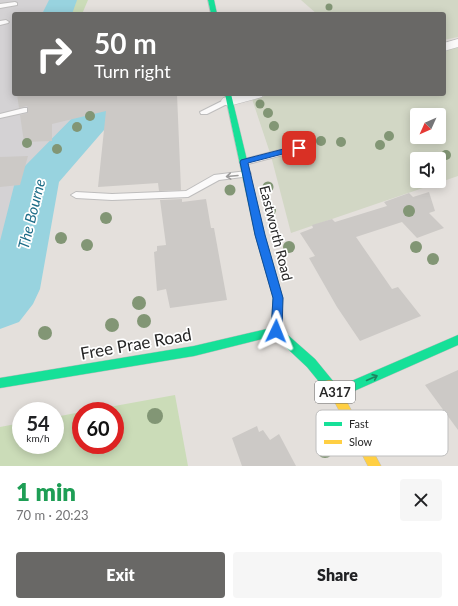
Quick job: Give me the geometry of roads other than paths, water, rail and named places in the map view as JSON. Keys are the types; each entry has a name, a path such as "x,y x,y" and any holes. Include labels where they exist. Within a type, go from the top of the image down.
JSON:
{"main road":[{"path":"211,0 214,12"},
{"name":"Eastworth Road","path":"229,97 260,235 278,298 276,331"},
{"name":"Free Prae Road","path":"0,383 194,351 276,331"},
{"name":"A317","path":"276,331 311,363 336,393 345,410"},
{"path":"336,393 458,340"},
{"name":"A317","path":"370,456 375,466"}],"street":[{"path":"446,46 458,43"}],"lane":[{"path":"0,6 15,4"},
{"path":"204,112 229,97"},
{"path":"0,116 24,110"},
{"path":"244,162 299,148"},
{"path":"76,195 112,197 188,194 217,177 247,174"}],"waterway":[{"name":"The Bourne","path":"58,12 63,0"},
{"name":"The Bourne","path":"0,306 14,289 38,178 104,107 109,96"}]}
